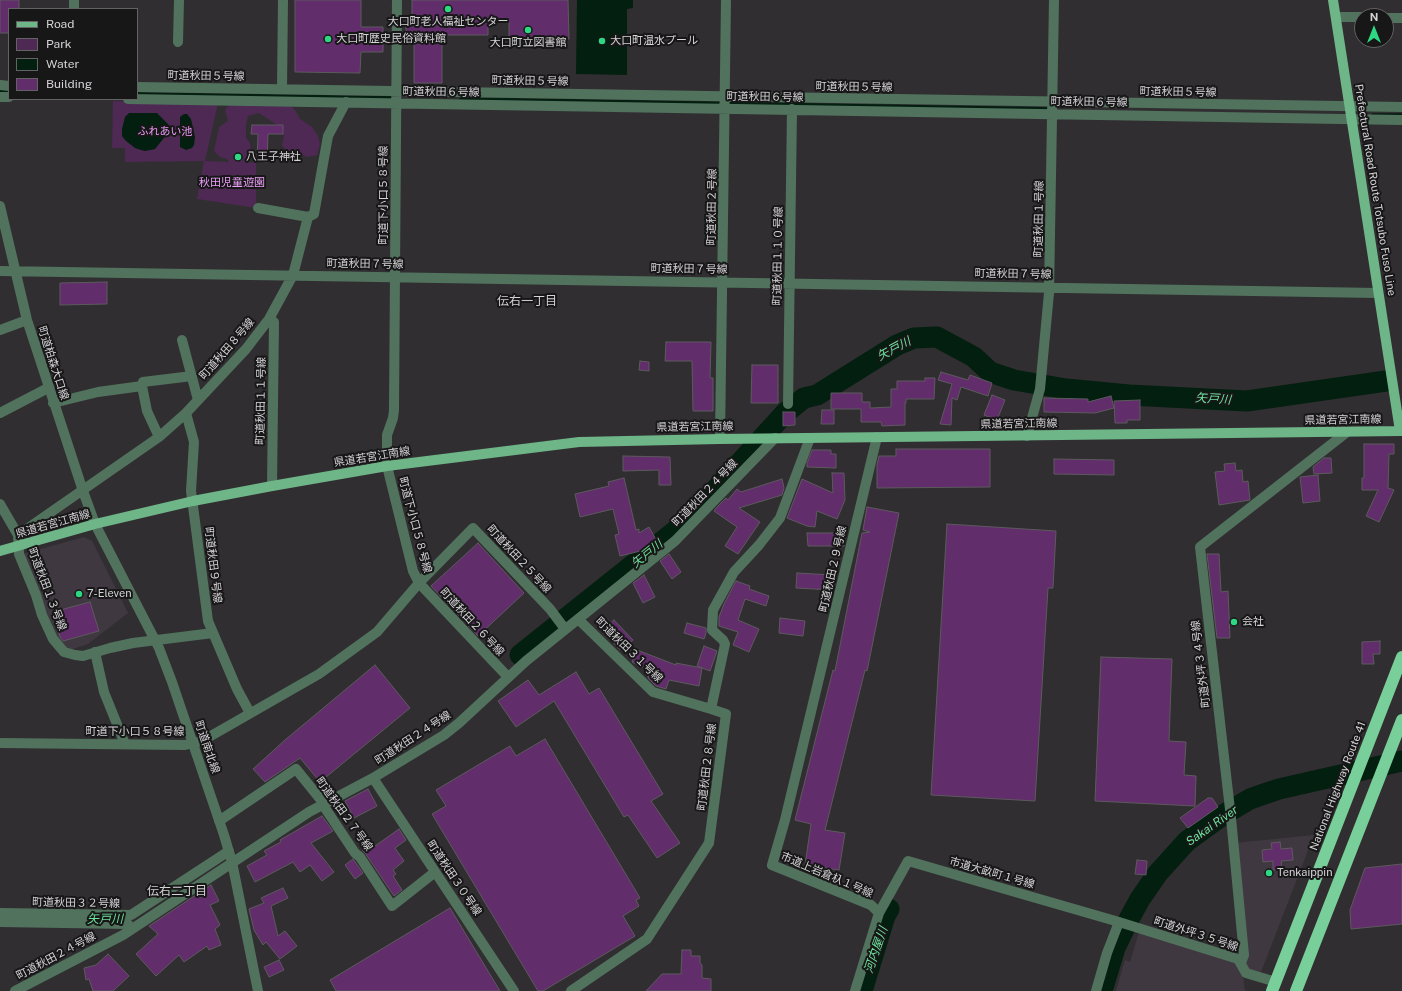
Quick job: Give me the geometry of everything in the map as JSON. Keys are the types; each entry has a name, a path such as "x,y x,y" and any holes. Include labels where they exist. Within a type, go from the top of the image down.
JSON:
{"highway":[{"name":"National Highway Route 41","path":"1274,986 1402,657"},
{"path":"1296,991 1402,720"}],"main road":[{"name":"Prefectural Road Route Totsubo Fuso Line","path":"1333,0 1401,431"},
{"name":"県道若宮江南線","path":"0,551 95,524 272,486 387,466 579,442 775,438 1401,431"}],"street":[{"path":"178,42 179,0"},
{"path":"282,89 283,0"},
{"name":"町道下小口５８号線","path":"0,743 185,745 202,741 319,674 376,632 419,583 410,563 387,466 387,435 394,418 398,0"},
{"name":"町道秋田２号線","path":"721,439 726,0"},
{"name":"町道秋田１号線","path":"1027,436 1040,389 1050,287 1054,0"},
{"path":"1336,17 1354,17"},
{"name":"町道秋田５号線","path":"138,87 1402,108"},
{"name":"町道秋田６号線","path":"138,99 1402,120"},
{"name":"町道秋田８号線","path":"18,535 159,437 186,413 246,348 269,319 293,275 308,217 314,214 328,136 346,102"},
{"name":"町道秋田１１０号線","path":"788,404 792,109"},
{"name":"町道柏森大口線","path":"0,206 14,271 27,320 82,491 95,524"},
{"path":"258,208 308,217"},
{"name":"町道秋田７号線","path":"0,271 1378,292"},
{"name":"町道秋田１１号線","path":"269,319 274,322 272,486"},
{"path":"0,330 27,320"},
{"path":"182,340 198,400"},
{"path":"159,437 147,411 142,386 143,382 192,376"},
{"path":"53,403 98,392 142,386"},
{"path":"0,413 48,388"},
{"name":"町道秋田９号線","path":"186,413 194,442 191,491 208,621 237,689 250,713"},
{"name":"町道外坪３４号線","path":"1240,963 1244,955 1232,818 1200,548 1347,432"},
{"name":"町道秋田２９号線","path":"813,707 877,437"},
{"name":"町道秋田２４号線","path":"20,990 131,930 309,812 373,778 444,735 459,723 526,660 685,532 775,438"},
{"name":"町道秋田２８号線","path":"571,991 647,939 709,843 726,714 711,709 725,644 723,640 712,630 713,610 734,572 760,545 780,518 810,438"},
{"path":"0,504 18,535"},
{"name":"町道南北線","path":"95,524 155,640 194,744 232,862 258,991"},
{"name":"町道秋田２５号線","path":"419,583 473,528 550,609 565,629"},
{"name":"町道秋田１３号線","path":"18,535 19,554 36,595 42,615 53,639 64,652 78,656 110,648 155,640 213,633"},
{"name":"町道秋田２６号線","path":"419,583 508,677"},
{"name":"町道秋田３１号線","path":"578,619 653,692 711,709"},
{"path":"95,652 104,692 125,744"},
{"name":"市道上岩倉杁１号線","path":"813,707 785,820 772,865 871,905 882,907 855,991"},
{"name":"町道秋田２７号線","path":"220,821 296,769 321,800 355,853 360,857 392,906 435,872"},
{"name":"町道秋田３０号線","path":"373,778 514,991"},
{"name":"町道秋田３２号線","path":"0,914 131,916 229,851"},
{"name":"市道大畝町１号線","path":"882,907 908,861 1124,923"},
{"path":"0,922 128,924 131,930"},
{"path":"1096,991 1107,953 1124,923"},
{"name":"町道外坪３５号線","path":"1124,923 1238,959 1246,973 1274,986"}],"shaded area":[{"name":"7-Eleven","path":"84,537 92,541 128,613 88,644 67,651 47,623 23,554"},
{"name":"Tenkaippin","path":"1314,835 1261,972 1246,970 1235,843"},
{"path":"1139,932 1234,961 1243,976 1245,991 1116,991 1125,960 1130,962"}],"green space":[{"path":"269,96 286,101 295,110 300,119 312,127 318,136 320,145 317,155 308,157 299,154 293,156 287,152 282,145 284,136 276,130 277,125 259,113 248,116 246,124 246,138 250,143 251,155 247,162 256,163 256,208 197,199 204,161 125,162 125,148 112,148 113,101 218,103 205,161 229,162 227,159 220,157 214,151 219,127 228,121 225,110 232,101 241,97"}],"water":[{"name":"大口町温水プール","path":"577,0 633,0 633,8 627,9 627,75 576,74"},
{"path":"129,113 157,113 168,124 168,133 155,149 145,151 135,148 122,136 125,117"},
{"path":"187,114 191,119 195,137 192,148 186,150 180,147 179,129 180,117"}],"building":[{"path":"0,0 19,0 19,8 8,8 8,33 0,33"},
{"name":"大口町歴史民俗資料館","path":"295,0 361,0 361,27 383,27 383,52 361,52 360,73 295,72"},
{"path":"412,0 568,0 569,39 509,40 509,19 488,19 488,35 442,35 442,83 414,83 414,35 406,35 406,19 412,19"},
{"path":"252,125 283,125 283,134 268,134 267,162 257,161 258,134 251,134"},
{"path":"107,282 107,304 60,305 60,283"},
{"path":"666,342 711,342 710,378 713,378 713,411 693,411 692,361 665,361"},
{"path":"640,361 649,362 649,371 639,370"},
{"path":"752,365 778,365 778,403 751,403"},
{"path":"941,372 968,380 970,375 992,383 988,396 961,387 957,400 952,398 951,425 940,424 952,384 938,380"},
{"path":"925,378 935,378 934,399 906,399 905,425 882,426 881,422 861,422 861,409 831,409 831,393 862,393 862,402 870,402 870,408 891,407 891,389 897,389 897,381 925,381"},
{"path":"992,395 1005,400 997,420 984,415"},
{"path":"1111,396 1114,408 1095,413 1044,412 1044,398 1088,399 1088,402"},
{"path":"1140,400 1140,420 1127,420 1127,423 1115,423 1114,401"},
{"path":"822,410 834,410 834,424 821,424"},
{"path":"783,412 795,412 795,425 783,426"},
{"path":"1364,444 1394,444 1394,454 1389,454 1388,488 1394,490 1379,522 1366,516 1378,490 1362,490 1362,478 1364,478"},
{"path":"896,449 990,449 990,487 877,488 877,465 879,456 896,456"},
{"path":"812,450 831,450 831,454 836,454 836,468 807,467"},
{"path":"623,456 670,457 671,485 659,485 659,470 623,471"},
{"path":"1324,458 1331,458 1332,473 1314,474 1313,467"},
{"path":"1054,459 1114,460 1114,475 1054,474"},
{"path":"1235,463 1236,471 1242,470 1243,482 1248,481 1250,500 1219,505 1215,472 1225,471 1224,464"},
{"path":"832,473 844,473 845,500 837,519 817,511 815,527 807,526 787,518 802,479 833,493"},
{"path":"1318,475 1320,501 1303,503 1300,477"},
{"path":"624,478 636,530 639,529 639,533 649,527 659,545 657,547 620,556 615,535 619,534 613,509 580,517 575,494 609,486 608,482"},
{"path":"782,479 784,488 782,495 739,508 760,522 738,554 725,546 737,527 714,511 717,507 726,498 728,500 737,489 741,492"},
{"path":"867,507 899,513 867,671 865,670 825,830 845,833 839,870 805,865 811,824 795,820 833,670 835,671 862,533 870,532 863,530"},
{"path":"947,524 1056,531 1053,588 1048,588 1035,801 931,795"},
{"path":"807,533 844,533 844,546 808,546"},
{"path":"478,543 524,593 478,636 431,586"},
{"path":"669,554 681,572 672,579 660,561"},
{"path":"1207,554 1219,554 1221,592 1228,591 1230,638 1217,638"},
{"path":"797,573 833,575 832,590 796,588"},
{"path":"644,575 655,597 643,603 633,583"},
{"path":"736,581 750,586 749,589 769,596 766,606 745,599 738,620 759,629 749,652 733,645 738,632 719,626 719,617"},
{"path":"90,602 99,631 63,641 60,637 53,612"},
{"path":"780,618 805,621 803,636 779,633"},
{"path":"614,620 633,640 623,649 619,649 602,630"},
{"path":"687,623 706,628 704,639 684,633"},
{"path":"1380,641 1380,654 1373,654 1374,664 1362,664 1362,642"},
{"path":"704,646 717,651 710,671 697,666"},
{"path":"637,650 676,665 676,663 702,668 699,686 669,680 666,689 656,686 648,678 649,670 632,662"},
{"path":"1101,657 1172,659 1169,741 1186,742 1184,775 1196,776 1195,806 1095,801"},
{"path":"375,665 410,708 320,782 300,758 265,782 253,769 285,740"},
{"path":"576,672 589,694 599,688 663,794 651,801 680,843 657,858 628,815 624,817 554,701 516,727 498,701 528,680 539,695"},
{"path":"545,739 640,898 636,900 639,906 623,916 635,936 543,991 538,991 432,814 446,806 436,790 510,746 516,756"},
{"path":"368,789 377,806 354,818 345,801"},
{"path":"1208,798 1212,798 1218,807 1188,828 1180,818"},
{"path":"322,816 333,831 311,843 334,872 322,881 310,865 300,872 293,862 255,882 247,866 267,855 264,851 281,842 280,840"},
{"path":"399,829 406,840 395,848 404,861 393,870 396,874 393,876 402,890 394,896 362,850 372,842 375,846"},
{"path":"1280,842 1281,849 1292,848 1293,860 1281,861 1282,869 1273,870 1273,861 1263,862 1262,850 1272,849 1271,843"},
{"path":"353,859 363,873 355,879 345,865"},
{"path":"1137,860 1147,861 1146,875 1135,874"},
{"path":"1402,864 1402,924 1351,929 1350,910 1365,868"},
{"path":"211,885 219,901 210,905 220,925 215,929 221,945 209,950 207,946 184,962 179,955 156,976 136,954 158,934 149,926"},
{"path":"283,888 288,898 271,906 278,936 285,931 297,946 280,959 266,942 263,945 254,930 249,909 264,903 261,898"},
{"path":"450,908 500,991 336,991 330,980"},
{"path":"682,950 691,950 691,956 700,956 702,978 711,979 711,991 646,991 662,974 681,974"},
{"path":"108,954 129,976 113,991 93,991 89,979 86,980 84,968 96,965"},
{"path":"279,960 284,970 269,977 264,967"}],"waterway":[{"path":"0,92 8,92"},
{"path":"138,94 395,98"},
{"path":"461,99 1051,109"},
{"path":"1373,115 1402,115"},
{"name":"矢戸川","path":"520,655 674,532 698,509 784,414 804,398 817,395 897,345 914,338 937,337 974,357 990,372 1014,380 1066,389 1129,395 1247,401 1386,381"},
{"name":"Sakai River","path":"1102,991 1115,948 1140,899 1158,873 1187,841 1223,815 1250,799 1279,789 1402,761"},
{"name":"河内屋川","path":"862,991 885,916 889,909"}],"place":[{"name":"大口町老人福祉センター","path":"448,9"},
{"name":"大口町立図書館","path":"528,30"},
{"name":"大口町歴史民俗資料館","path":"328,39"},
{"name":"大口町温水プール","path":"602,41"},
{"name":"八王子神社","path":"238,157"},
{"name":"7-Eleven","path":"79,594"},
{"name":"会社","path":"1234,622"},
{"name":"Tenkaippin","path":"1269,873"}],"district":[{"name":"伝右一丁目","path":"527,301"},
{"name":"伝右二丁目","path":"177,891"}],"park label":[{"name":"ふれあい池","path":"165,132"},
{"name":"秋田児童遊園","path":"232,183"}]}
